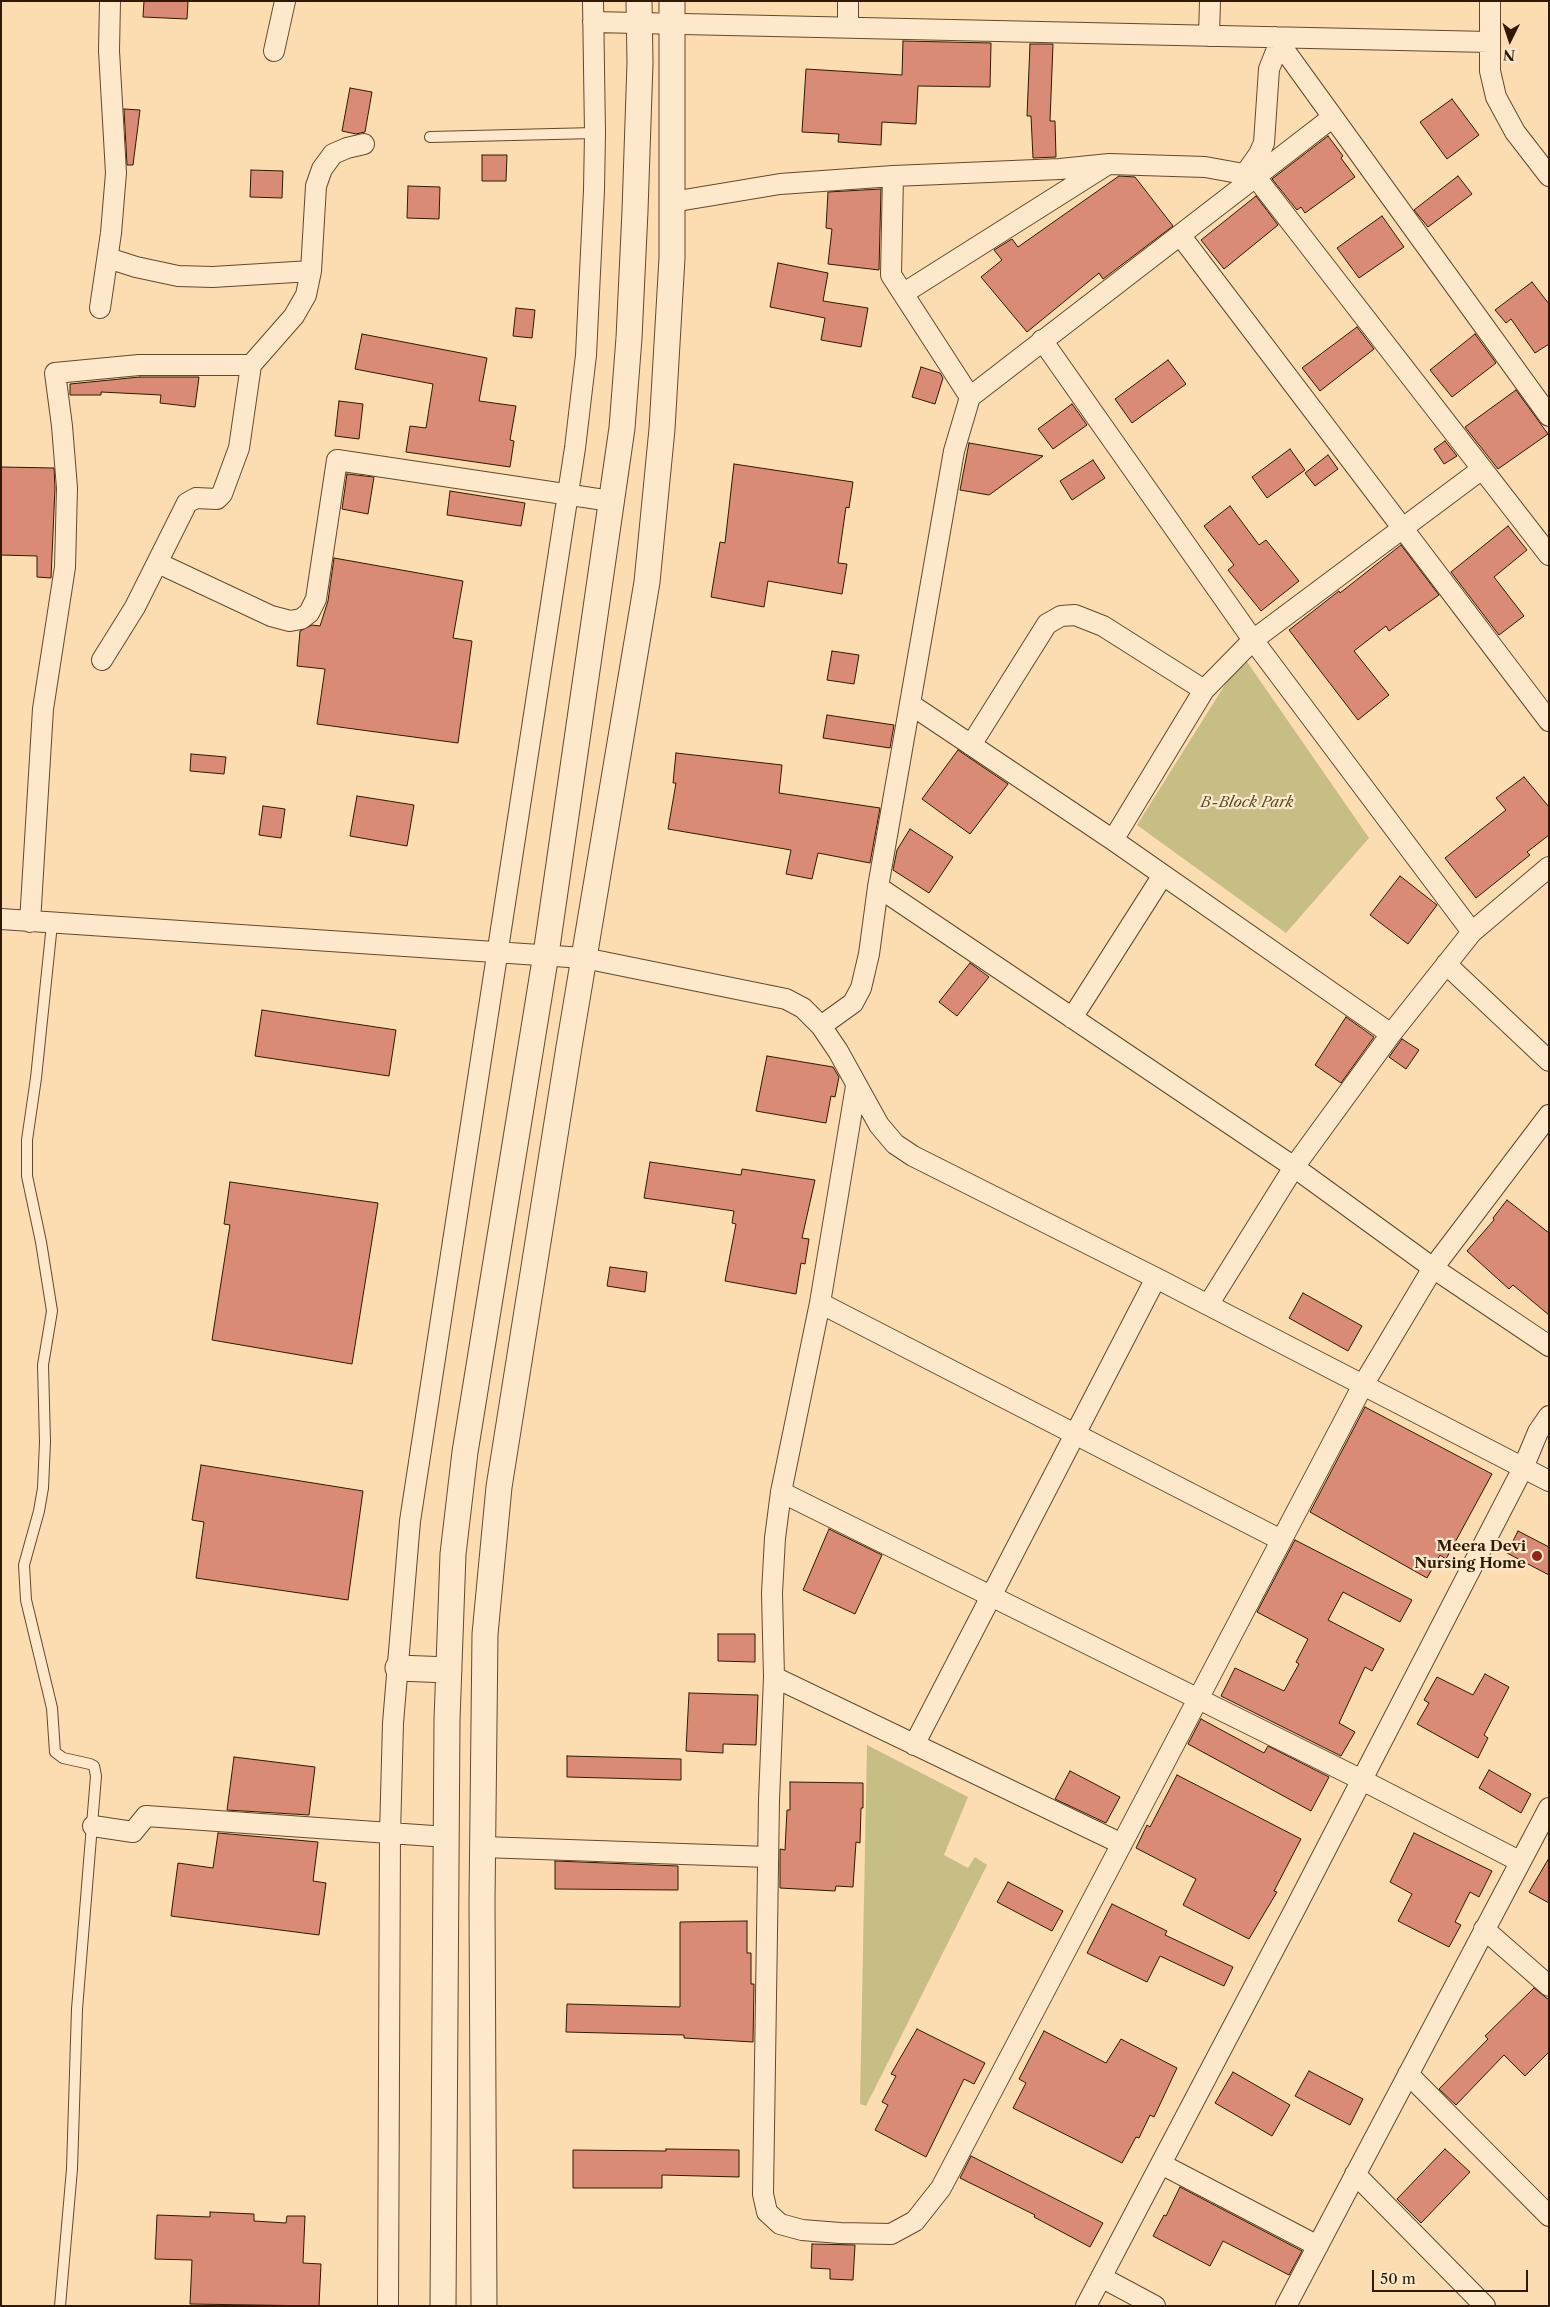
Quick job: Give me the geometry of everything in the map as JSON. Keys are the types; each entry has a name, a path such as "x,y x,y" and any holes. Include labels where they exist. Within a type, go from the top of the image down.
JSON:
{"street":[{"path":"100,308 108,258 116,173 109,51 110,1"},
{"path":"274,52 285,1"},
{"path":"388,2306 390,1834 393,1723 410,1522 445,1283 569,495 586,355 595,134 593,1"},
{"path":"848,1 848,27"},
{"path":"1209,36 1210,1"},
{"path":"1490,1 1490,71 1496,97 1515,132 1549,176"},
{"path":"593,22 639,12 672,12 848,27 1209,36 1277,40 1489,42"},
{"path":"443,2306 449,1670 453,1554 465,1452 546,954 622,428 629,338 640,64 639,12"},
{"path":"484,2306 483,1847 485,1634 500,1487 646,582 662,430 672,258 672,12"},
{"path":"1277,40 1549,416"},
{"path":"1250,175 1264,143 1269,69 1277,40"},
{"path":"821,1026 852,1003 861,988 869,954 878,887 954,451 970,397 1180,234 1250,175 1333,117"},
{"path":"102,660 135,607 187,503 196,498 217,499 222,494 239,448 251,365 294,316 306,295 312,271 315,201 322,169 333,154 364,144"},
{"path":"672,202 780,184 894,176 1060,169 1109,164 1205,167 1250,175 1549,555"},
{"path":"904,293 1109,164"},
{"path":"894,176 891,275 970,397"},
{"path":"1180,234 1549,721"},
{"path":"108,258 136,267 178,276 213,277 312,271"},
{"path":"1042,340 1253,640 1472,932"},
{"path":"30,922 42,710 65,567 67,488 62,426 55,374 139,365 251,365"},
{"path":"158,563 271,616 290,621 301,619 309,613 316,599 337,460 611,501"},
{"path":"1113,840 1204,690 1253,640 1482,469"},
{"path":"971,745 1047,624 1061,616 1074,615 1103,626 1204,690"},
{"path":"910,704 1113,840 1391,1034"},
{"path":"1208,1305 1294,1167 1391,1034 1472,932 1549,867"},
{"path":"1072,1018 1162,875"},
{"path":"878,887 1294,1167 1433,1268 1549,1346"},
{"path":"1,919 52,924 546,954 584,958 786,999 803,1008 821,1026 838,1050 879,1125 895,1144 913,1156 1156,1278 1549,1481"},
{"path":"1446,964 1549,1061"},
{"path":"856,1086 820,1303 781,1492 775,1538 772,1593 774,1678 768,1857 763,2194 767,2212 780,2224 802,2230 890,2234 916,2221 941,2188 1363,1385 1433,1268 1549,1115"},
{"path":"914,1745 1156,1278"},
{"path":"820,1303 1281,1540"},
{"path":"1086,2306 1362,1780 1523,1468 1538,1432 1549,1416"},
{"path":"781,1492 1362,1780 1519,1861"},
{"path":"398,1668 449,1670"},
{"path":"774,1678 1122,1844"},
{"path":"1286,2306 1519,1861 1549,1808"},
{"path":"93,1826 133,1832 146,1816 447,1837"},
{"path":"483,1847 768,1857"},
{"path":"1484,1929 1549,1986"},
{"path":"1408,2074 1549,2216"},
{"path":"1161,2164 1318,2246"},
{"path":"1355,2174 1485,2306"},
{"path":"1101,2278 1156,2306"}],"lane":[{"path":"430,137 595,134"},
{"path":"52,924 36,1078 27,1140 28,1176 52,1311 43,1365 45,1442 43,1488 39,1511 24,1566 26,1600 52,1708 55,1752 63,1758 90,1764 96,1770 77,2010 72,2168 60,2306"}],"green space":[{"name":"B-Block Park","path":"1243,656 1369,838 1286,933 1137,825"},
{"path":"867,1745 968,1797 944,1855 968,1868 975,1857 987,1865 866,2106 860,2104"}],"building":[{"path":"144,1 188,1 187,19 143,17"},
{"path":"903,41 991,43 990,87 918,86 916,124 882,122 881,145 838,142 839,134 802,132 806,69 902,75"},
{"path":"1030,44 1053,44 1050,121 1055,121 1056,157 1033,158 1031,116 1027,116"},
{"path":"350,88 372,92 365,132 356,134 342,131"},
{"path":"1452,99 1479,135 1447,159 1420,122"},
{"path":"124,109 140,110 133,165 127,165"},
{"path":"1328,136 1343,156 1341,158 1355,177 1305,213 1301,207 1297,210 1272,179"},
{"path":"482,155 507,155 506,181 482,181"},
{"path":"251,170 283,171 282,198 250,197"},
{"path":"1119,176 1135,177 1173,226 1103,279 1099,273 1027,332 981,277 1002,260 994,250 1012,239 1018,247"},
{"path":"1458,176 1472,194 1428,227 1414,210"},
{"path":"408,186 440,187 439,219 407,218"},
{"path":"881,189 879,270 828,264 832,229 826,228 828,192"},
{"path":"1256,196 1278,225 1224,269 1201,240"},
{"path":"1382,216 1404,247 1359,278 1337,248"},
{"path":"778,263 828,273 823,301 868,308 861,347 821,340 825,318 770,307"},
{"path":"1532,282 1549,304 1549,344 1535,353 1511,319 1506,323 1495,310"},
{"path":"516,308 535,310 532,338 513,336"},
{"path":"1357,327 1374,349 1320,391 1302,368"},
{"path":"362,334 487,358 479,401 516,406 510,440 514,441 510,467 406,452 410,426 426,428 433,384 355,369"},
{"path":"1475,334 1496,363 1452,397 1430,370"},
{"path":"1168,360 1186,384 1132,423 1115,399"},
{"path":"921,367 940,373 943,378 935,404 912,397"},
{"path":"140,377 199,377 195,407 160,403 161,395 101,392 101,395 70,395 70,384"},
{"path":"1516,390 1548,434 1498,469 1465,427"},
{"path":"339,401 363,404 359,439 335,436"},
{"path":"1072,404 1087,425 1053,449 1038,429"},
{"path":"1445,441 1457,456 1444,464 1434,449"},
{"path":"969,443 1043,456 989,495 960,490"},
{"path":"1290,449 1305,470 1267,498 1252,477"},
{"path":"1328,455 1338,469 1315,486 1305,473"},
{"path":"1093,460 1105,478 1072,500 1060,481"},
{"path":"734,464 853,482 849,508 846,507 838,563 847,564 842,594 768,581 764,607 711,597 720,542 725,543"},
{"path":"1,467 54,468 55,488 51,578 37,577 37,556 1,555"},
{"path":"347,474 374,477 368,514 342,509"},
{"path":"450,491 525,503 521,526 447,515"},
{"path":"1230,506 1259,545 1266,540 1299,581 1261,611 1228,570 1234,565 1204,526"},
{"path":"1508,526 1527,550 1494,577 1524,616 1499,635 1451,572"},
{"path":"1401,545 1439,595 1389,631 1386,626 1354,651 1389,695 1358,720 1289,630"},
{"path":"334,558 463,581 453,638 472,641 458,743 317,724 325,669 297,666 300,631 312,625 320,626 328,601"},
{"path":"832,651 859,655 854,684 827,680"},
{"path":"827,715 894,725 890,748 823,738"},
{"path":"958,750 1008,784 970,834 922,799"},
{"path":"676,753 782,765 779,793 880,808 870,863 818,853 812,879 786,874 791,850 668,829 676,783 673,783"},
{"path":"191,754 226,757 224,774 190,771"},
{"path":"1524,777 1549,807 1549,835 1527,852 1530,855 1476,898 1445,858 1506,810 1496,798"},
{"path":"357,796 414,805 407,846 350,836"},
{"path":"263,806 285,809 281,838 259,835"},
{"path":"910,829 953,857 929,893 893,870 897,850"},
{"path":"1400,876 1437,905 1408,944 1370,915"},
{"path":"970,963 989,977 957,1016 939,1002"},
{"path":"262,1010 396,1030 389,1076 255,1056"},
{"path":"1346,1017 1374,1037 1341,1083 1315,1065"},
{"path":"1402,1039 1419,1050 1406,1069 1389,1057"},
{"path":"767,1056 833,1067 839,1077 835,1097 831,1096 826,1123 756,1111"},
{"path":"650,1162 741,1175 742,1169 815,1180 802,1238 809,1239 805,1264 801,1263 796,1294 725,1281 736,1224 732,1223 734,1211 644,1198"},
{"path":"230,1182 378,1203 352,1364 212,1340 230,1225 224,1224"},
{"path":"1507,1200 1549,1233 1549,1315 1513,1285 1509,1289 1467,1251 1494,1220 1493,1218"},
{"path":"610,1267 647,1272 645,1292 607,1286"},
{"path":"1303,1293 1362,1326 1348,1351 1289,1318"},
{"path":"1365,1407 1492,1474 1446,1559 1440,1555 1427,1578 1310,1512"},
{"path":"201,1465 363,1491 348,1600 196,1578 204,1522 192,1520"},
{"path":"829,1529 882,1555 855,1614 803,1590"},
{"path":"1518,1531 1549,1547 1549,1575 1507,1553"},
{"path":"1295,1540 1412,1600 1400,1622 1343,1592 1328,1620 1384,1649 1372,1671 1365,1667 1339,1723 1355,1732 1341,1756 1221,1696 1235,1668 1284,1691 1299,1664 1296,1662 1308,1639 1257,1612"},
{"path":"718,1634 755,1634 755,1662 718,1661"},
{"path":"1485,1674 1509,1687 1484,1735 1488,1738 1478,1758 1417,1724 1429,1703 1424,1700 1437,1677 1473,1695"},
{"path":"689,1693 758,1695 756,1745 723,1744 723,1753 686,1751"},
{"path":"1201,1719 1264,1753 1268,1746 1329,1777 1311,1811 1188,1744"},
{"path":"567,1756 681,1759 681,1780 567,1777"},
{"path":"234,1757 315,1767 309,1815 227,1810"},
{"path":"1489,1770 1531,1794 1521,1813 1479,1788"},
{"path":"1070,1771 1120,1797 1106,1823 1055,1799"},
{"path":"1177,1775 1301,1839 1274,1891 1277,1892 1249,1939 1183,1905 1196,1879 1136,1848 1147,1825 1150,1827"},
{"path":"790,1782 863,1783 860,1843 856,1842 853,1887 836,1886 835,1891 780,1888 780,1849 785,1850 787,1810 790,1810"},
{"path":"218,1833 318,1842 313,1881 326,1883 319,1935 171,1916 178,1863 213,1868"},
{"path":"1414,1833 1492,1871 1479,1897 1470,1892 1455,1922 1461,1925 1449,1947 1398,1921 1412,1894 1390,1882"},
{"path":"1549,1858 1549,1903 1529,1892"},
{"path":"555,1861 678,1866 678,1890 555,1889"},
{"path":"1008,1882 1063,1911 1052,1931 997,1902"},
{"path":"1112,1904 1167,1931 1165,1935 1233,1967 1224,1986 1160,1956 1147,1982 1087,1953"},
{"path":"747,1921 747,1953 751,1953 751,1984 754,1984 753,2042 684,2038 684,2035 566,2032 567,2004 680,2007 680,1922"},
{"path":"1534,1988 1549,2000 1549,2052 1525,2076 1504,2055 1456,2105 1439,2089 1488,2039 1485,2036"},
{"path":"917,2029 985,2063 974,2084 964,2079 926,2157 875,2130 888,2105 882,2102 896,2076 891,2074"},
{"path":"1044,2031 1106,2063 1121,2039 1177,2068 1154,2117 1150,2115 1139,2138 1136,2137 1122,2163 1013,2108 1026,2083 1019,2079"},
{"path":"1309,2071 1363,2099 1350,2125 1295,2096"},
{"path":"1233,2072 1290,2105 1272,2136 1215,2103"},
{"path":"666,2149 739,2150 739,2177 662,2175 662,2188 573,2188 573,2150 666,2151"},
{"path":"1445,2149 1470,2172 1421,2223 1397,2199"},
{"path":"971,2156 1103,2223 1090,2247 1034,2217 1035,2215 960,2178"},
{"path":"1180,2187 1302,2251 1289,2275 1223,2241 1210,2266 1153,2236 1164,2215 1166,2216"},
{"path":"210,2212 254,2214 254,2221 286,2223 287,2216 305,2216 303,2263 321,2264 319,2306 190,2304 192,2260 155,2259 157,2215 210,2217"},
{"path":"812,2244 855,2245 853,2280 830,2279 830,2269 811,2268"}],"place":[{"name":"Meera Devi Nursing Home","path":"1537,1556"}]}
